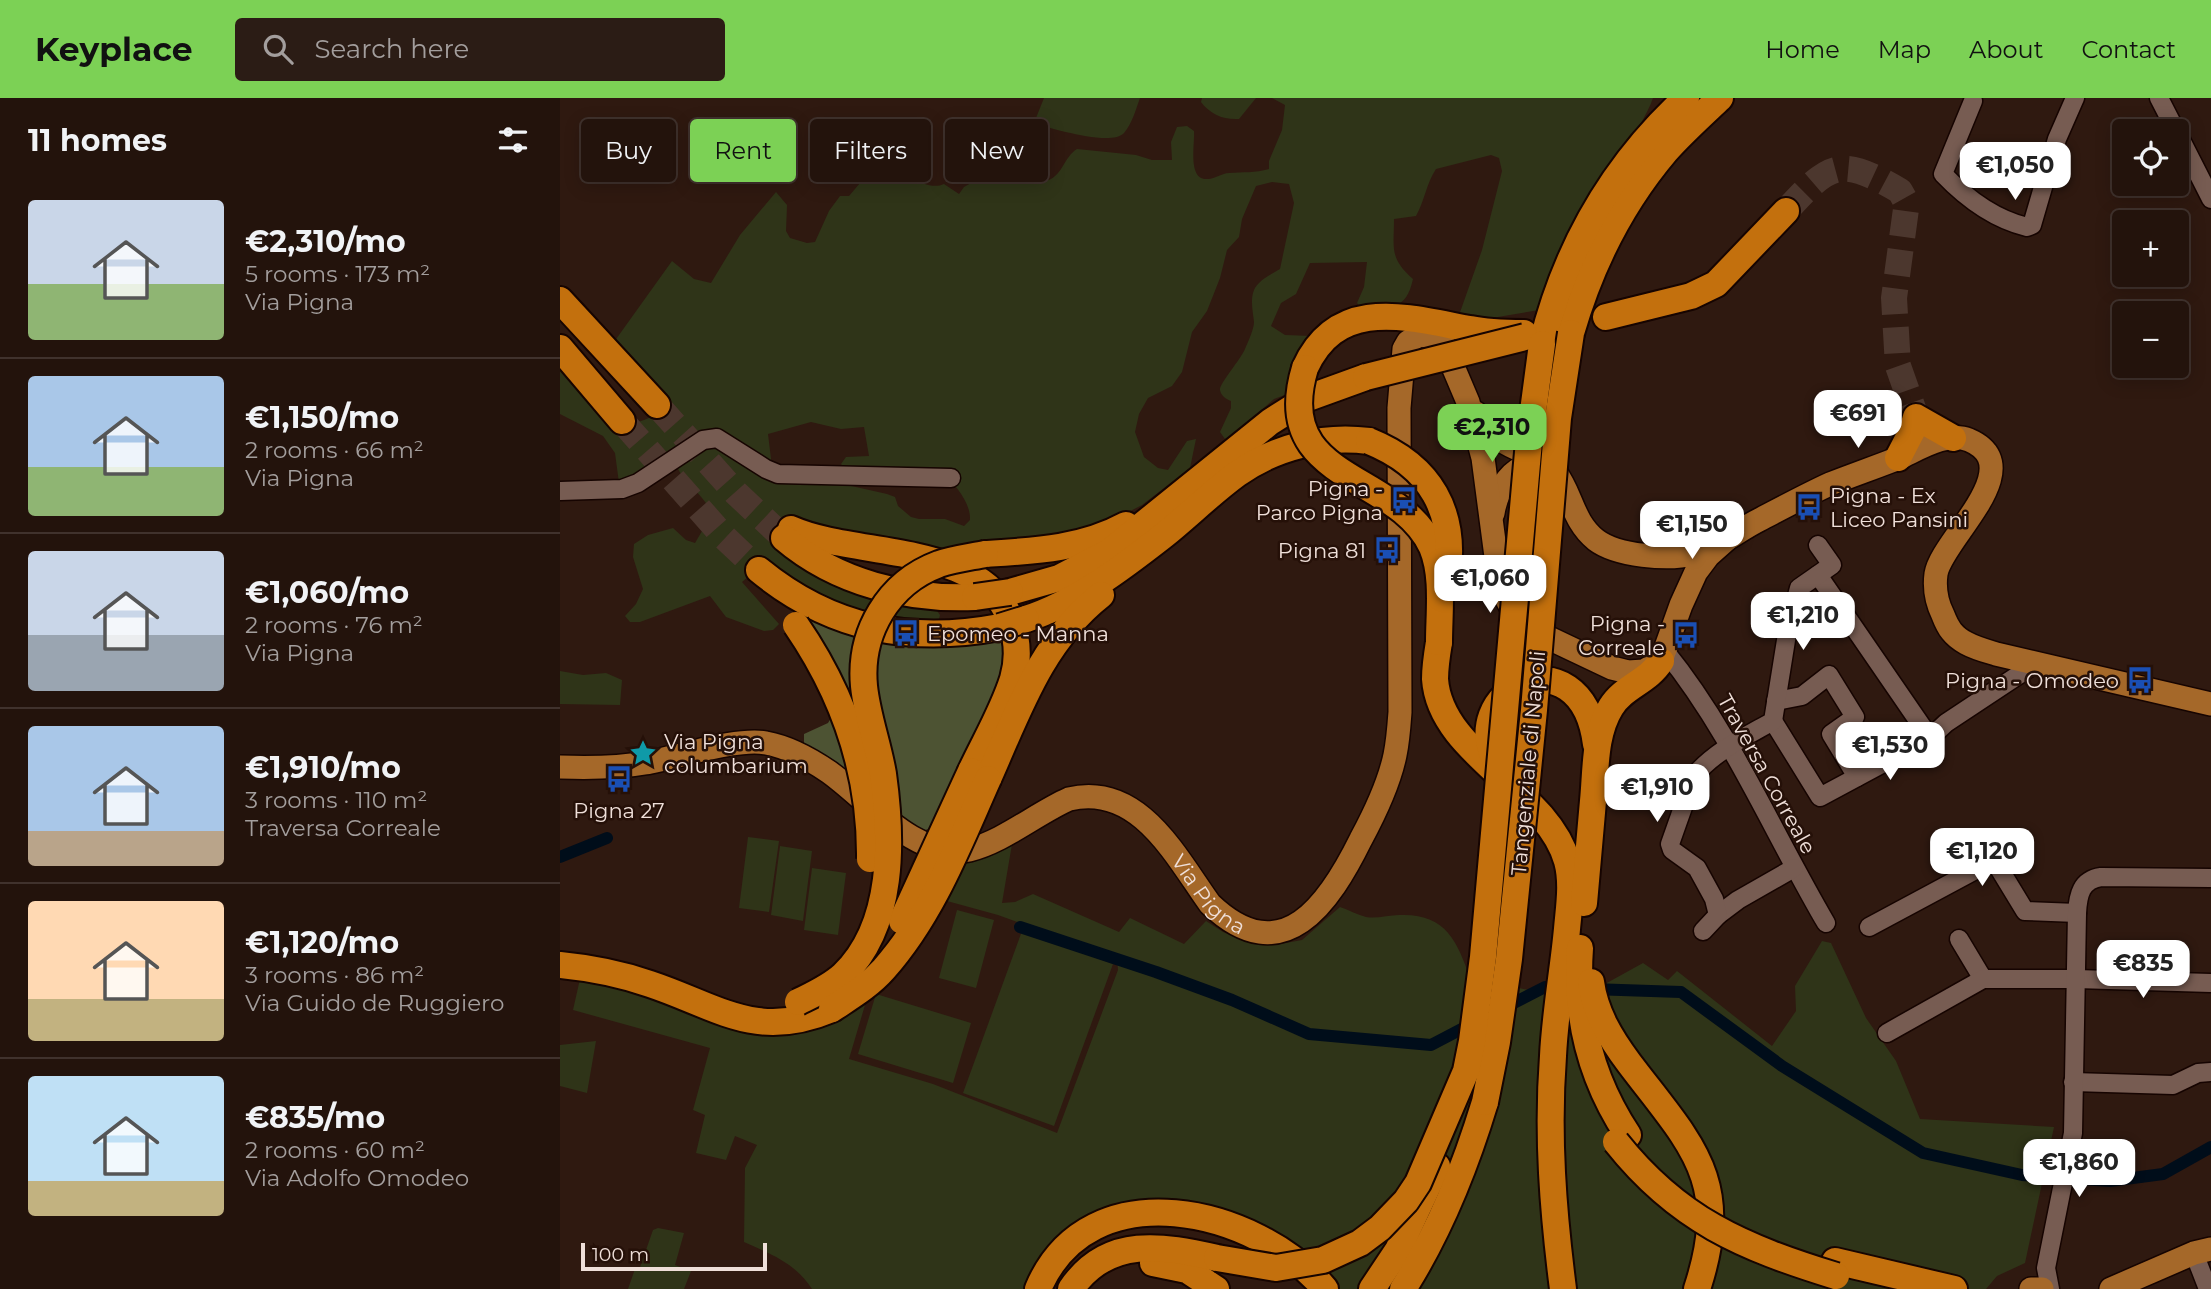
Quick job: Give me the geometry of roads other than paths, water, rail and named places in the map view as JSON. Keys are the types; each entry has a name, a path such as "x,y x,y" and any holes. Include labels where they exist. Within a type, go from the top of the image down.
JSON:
{"highway":[{"name":"Tangenziale di Napoli","path":"1373,1289 1398,1250 1432,1179 1448,1138 1472,1041 1483,957 1530,441 1530,338 1605,191 1641,143 1686,98"},
{"name":"Tangenziale di Napoli","path":"1403,1289 1451,1198 1468,1158 1485,1102 1497,1042 1509,959 1533,723 1559,407 1571,333 1593,269 1616,225 1652,168 1686,130 1722,108"},
{"path":"1606,317 1691,296 1716,284 1786,211"},
{"path":"560,300 657,405"},
{"path":"1438,642 1439,573 1431,547 1417,523 1407,514 1383,496 1330,466 1314,448 1305,432 1300,411 1300,389 1306,368 1316,350 1330,334 1362,318 1400,316 1530,338"},
{"path":"798,1002 834,975 853,948 866,911 870,856 865,790 850,729 828,677 796,625 755,572 839,617 872,627 938,635 963,634 1000,627 1049,611 1079,595 1218,477 1270,422 1302,402 1366,377 1530,338"},
{"path":"560,348 621,421"},
{"path":"1898,458 1916,417 1953,438"},
{"path":"1218,477 1302,444 1338,438 1369,441 1412,465 1429,485 1443,510 1450,548 1435,680 1442,706 1460,735 1553,830 1568,864 1570,891 1553,1043 1550,1126 1553,1209 1563,1289"},
{"path":"560,965 628,977 678,994 743,1009 774,1008 798,1002 829,986 852,965 867,942 881,907 887,862 888,811 863,671 866,645 875,621 891,597 918,575 949,561 985,554 1048,550 1162,522"},
{"path":"678,994 719,1013 748,1020 794,1020 832,1009 877,976 914,929 942,882 1016,667 1017,643 1007,609 983,581 955,567 788,533 824,565 869,584 922,596 975,597 1010,592 1042,584 1087,564 1162,522"},
{"path":"980,775 1057,638 1080,613 1138,563 1162,522"},
{"path":"1663,656 1652,674 1626,689 1611,707 1602,726 1597,752 1582,925 1580,1004 1592,1065 1618,1120 1643,1154 1658,1170 1720,1216 1766,1237 1835,1261 1954,1289"},
{"path":"1513,788 1497,764 1489,732 1492,715 1503,697 1518,685 1546,680 1570,689 1588,711 1594,725 1597,752"},
{"path":"1582,925 1593,996 1607,1030 1672,1117 1704,1174 1709,1193 1710,1220 1707,1246 1696,1289"},
{"path":"1564,958 1568,1026 1583,1082 1591,1101 1616,1142 1653,1185 1702,1222 1746,1245 1797,1264 1890,1289"},
{"path":"1072,1289 1093,1267 1132,1248 1163,1247 1264,1268 1287,1267 1336,1255 1371,1235 1415,1189 1466,1071"},
{"path":"1420,1289 1451,1224 1471,1168 1485,1102"},
{"path":"1038,1289 1059,1255 1089,1230 1128,1215 1162,1212 1204,1217 1248,1231 1305,1266 1325,1289"},
{"path":"1092,1289 1123,1268 1147,1263 1161,1263 1187,1270 1216,1289"}],"main road":[{"name":"Via Pigna","path":"560,767 594,768 644,764 740,743 763,742 793,751 829,772 906,834 931,845 959,851 981,846 1069,799 1081,796 1104,797 1129,808 1150,824 1220,914 1233,922 1271,932 1294,926 1323,904 1344,872 1380,798 1395,756 1400,712 1399,408 1403,355 1408,342 1419,335 1426,335 1443,343 1468,402 1483,458 1500,587 1512,609 1534,631 1620,671 1644,671 1663,656 1696,572 1708,556 1726,540 1753,522 1829,485 1931,443 1953,438"},
{"name":"Via Pigna","path":"1468,402 1491,433 1549,467 1560,480 1580,521 1596,540 1615,550 1671,556 1695,554 1726,540"},
{"path":"1953,438 1966,439 1980,446 1989,457 1990,473 1986,493 1950,544 1936,573 1937,601 1950,631 1966,643 1996,654 2211,704"},
{"name":"Via Pigna","path":"1493,529 1496,499 1510,477 1523,466 1539,464 1549,467"},
{"name":"Via Pigna","path":"1645,554 1671,569 1681,591 1681,605"},
{"path":"2111,1289 2202,1251"},
{"path":"2028,1289 2042,1289"}],"street":[{"path":"1973,102 1943,174 1965,196 1998,215 2027,227 2032,225 2057,139 2075,98"},
{"path":"2159,98 2170,119"},
{"path":"2189,156 2211,199"},
{"path":"560,491 622,489 638,483 704,440 717,438 778,474 951,478"},
{"path":"1818,545 1832,565 1799,588 1787,634 1773,721 1820,797 1930,738 1946,723 2035,664"},
{"path":"1818,575 1930,738"},
{"name":"Traversa Correale","path":"1663,656 1678,666 1729,746 1826,923"},
{"path":"1776,701 1802,695 1829,676 1856,717 1831,734 1857,778"},
{"path":"1718,915 1714,900 1696,868 1672,850 1670,844 1694,776 1729,746 1773,721"},
{"path":"1869,927 1994,860 2025,911 2077,913"},
{"path":"1703,930 1738,900 1794,867"},
{"path":"2050,1289 2046,1268 2073,1133 2077,913 2080,890 2095,878 2211,878"},
{"path":"1959,939 1983,979"},
{"path":"1888,1033 1983,979 2211,982"},
{"path":"2073,1082 2173,1085 2198,1073 2211,1072"},
{"path":"2028,1289 2037,1268 2065,1131 2072,1116"},
{"path":"2202,1251 2208,1289"}],"waterway":[{"path":"560,857 607,838"},
{"path":"1020,927 1232,1000 1309,1034 1431,1045 1473,1023"},
{"path":"1502,1009 1545,987 1563,988"},
{"path":"1591,989 1681,992 1782,1066 1923,1153 2022,1175 2110,1181 2163,1174 2211,1147"}],"tunnel":[{"path":"1786,211 1814,182 1837,170 1863,172 1900,191 1906,209 1894,298 1898,366 1916,417"},
{"path":"657,405 736,493 784,538"},
{"path":"622,421 724,537 759,570"}],"place":[{"name":"Pigna - Parco Pigna","path":"1404,500"},
{"name":"Pigna - Ex Liceo Pansini","path":"1809,507"},
{"name":"Pigna 81","path":"1387,550"},
{"name":"Epomeo - Manna","path":"906,633"},
{"name":"Pigna - Correale","path":"1686,635"},
{"name":"Pigna - Omodeo","path":"2140,680"},
{"name":"Via Pigna columbarium","path":"643,753"},
{"name":"Pigna 27","path":"619,779"}]}
